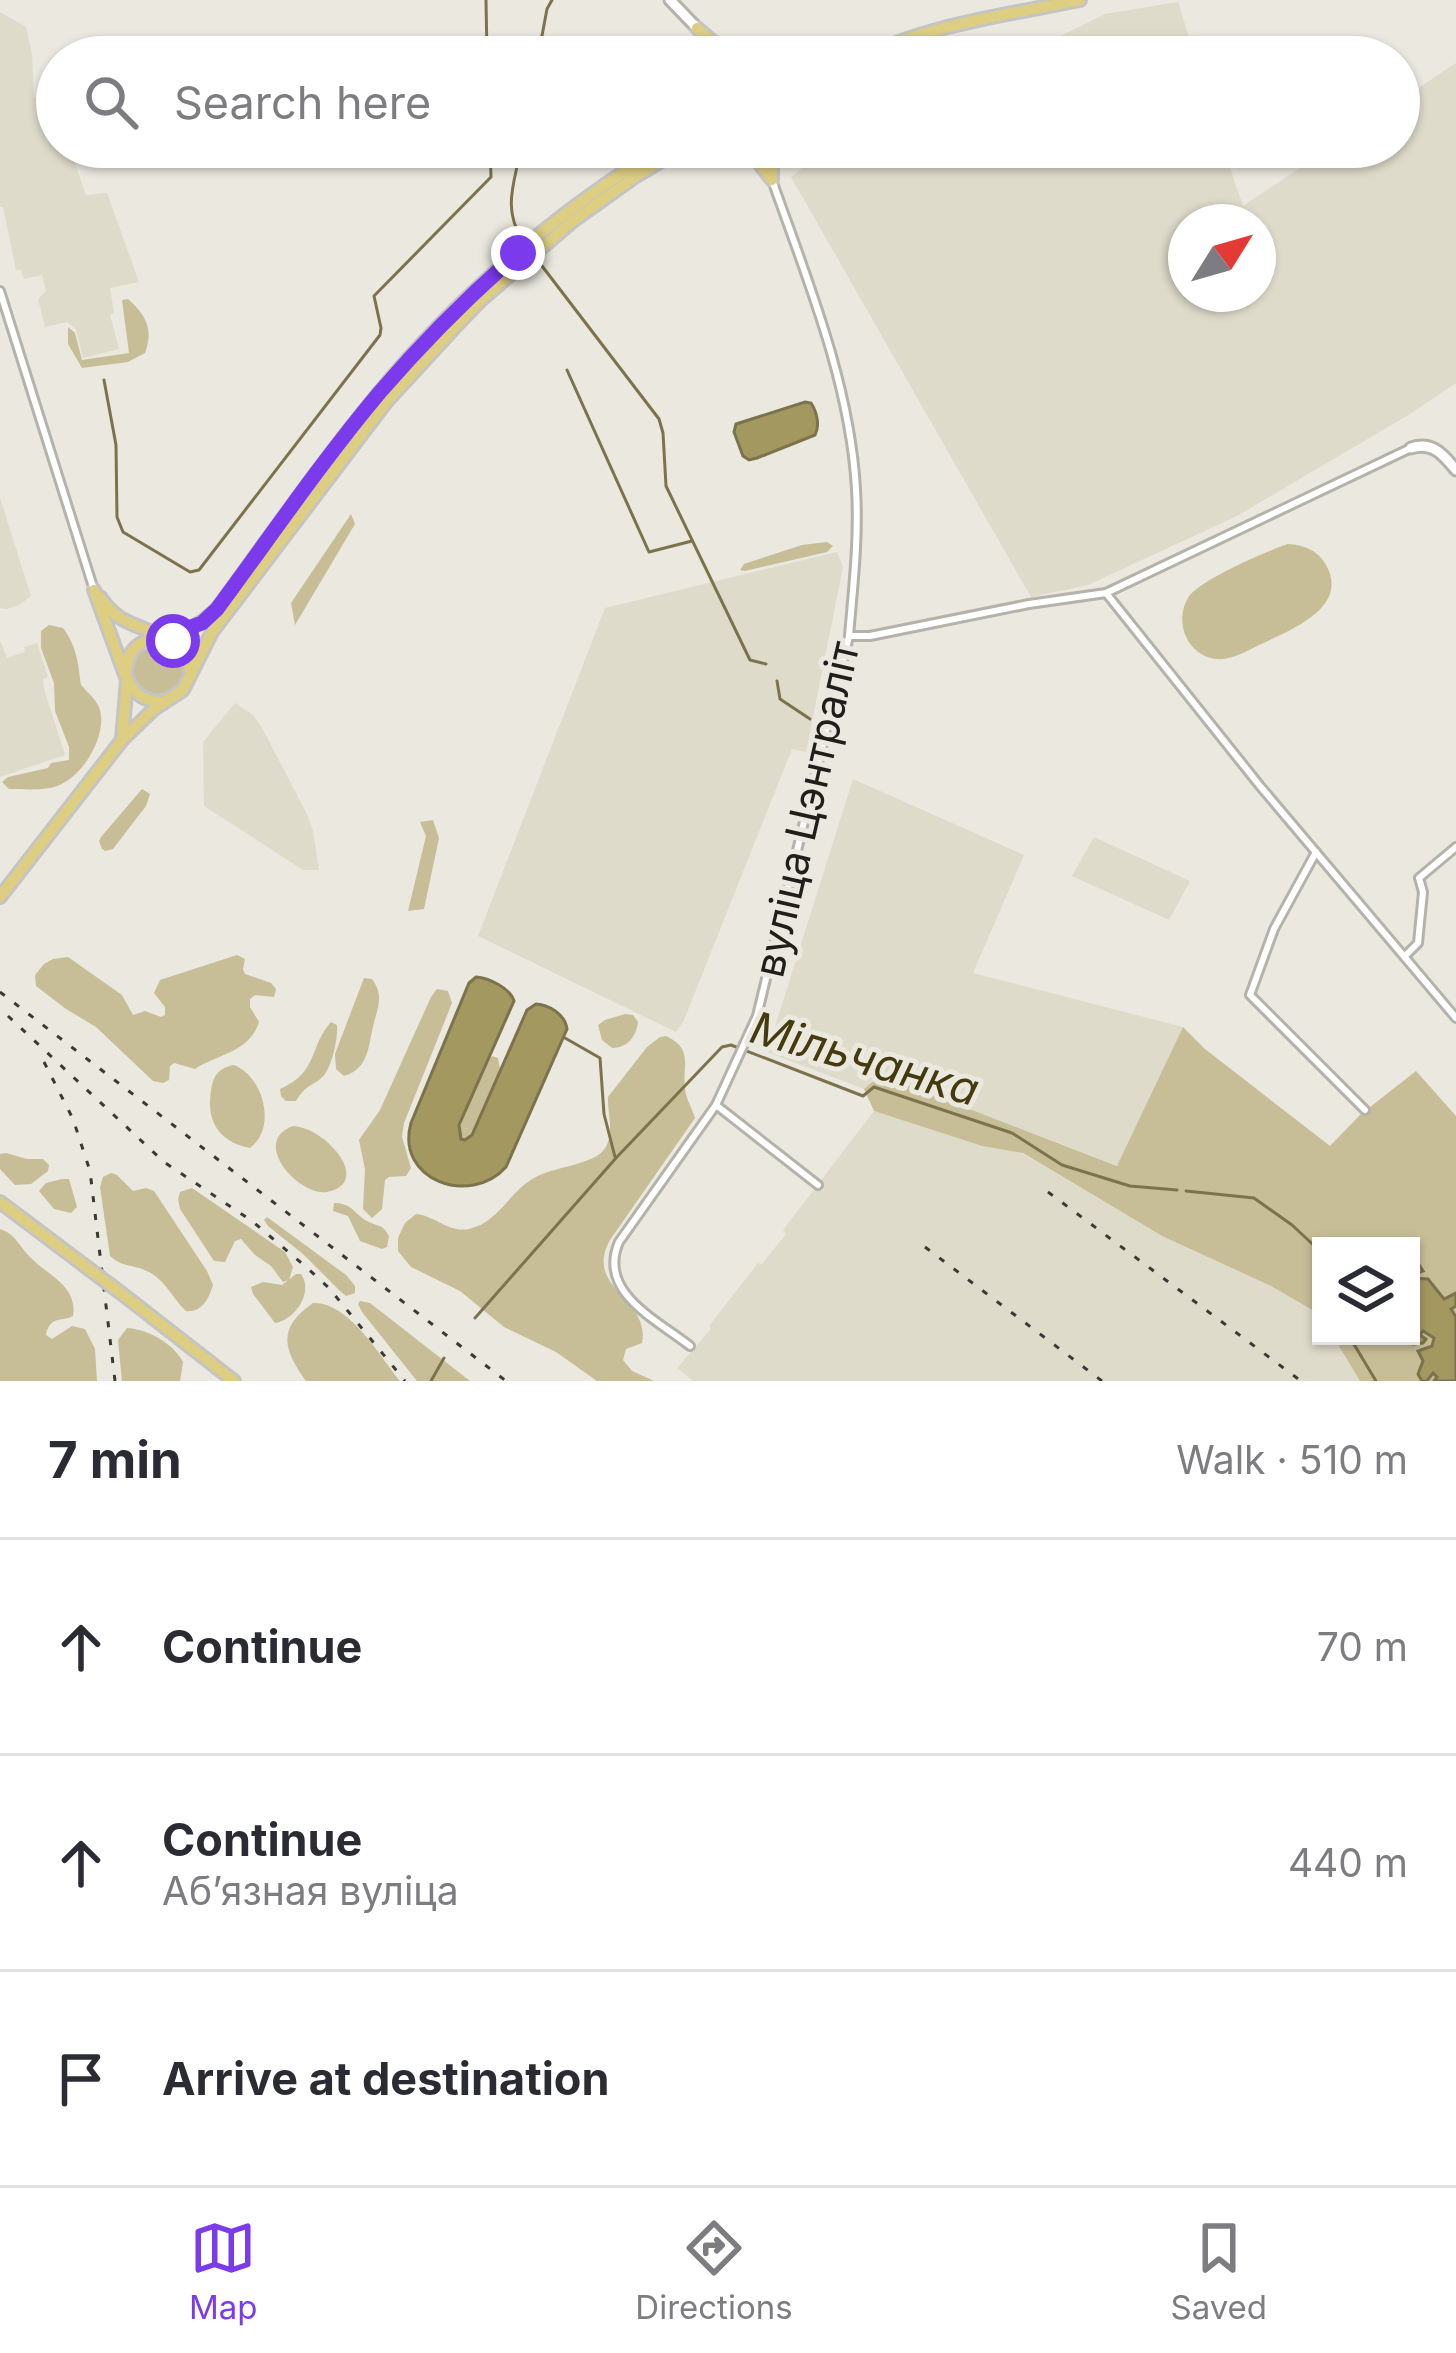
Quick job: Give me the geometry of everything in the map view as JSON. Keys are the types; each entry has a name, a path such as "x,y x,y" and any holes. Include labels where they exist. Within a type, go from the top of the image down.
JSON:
{"main road":[{"path":"918,36 995,14 1080,0"},
{"path":"697,28 701,36"},
{"path":"697,28 706,36"},
{"path":"94,590 138,695 154,702 174,698 183,690 223,610 304,490 379,394 476,290 565,214 629,168"},
{"path":"122,740 126,665 134,648 202,623 223,610 387,401 481,300 592,206 652,168"},
{"path":"763,168 772,180"},
{"path":"772,168 772,180"},
{"path":"94,590 119,617 173,641 183,650 190,674"},
{"path":"0,897 122,740 163,702"},
{"path":"0,1202 234,1381"}],"street":[{"path":"670,0 697,28"},
{"name":"вуліца Цэнтраліт","path":"690,1346 625,1295 616,1281 613,1256 716,1106 757,1016 849,636 857,507 846,413 772,180"},
{"path":"0,291 94,590"},
{"path":"849,636 1106,593 1411,448 1427,445 1453,467"},
{"path":"1106,593 1456,1018"},
{"path":"1405,956 1418,943 1423,892 1419,878 1456,847"},
{"path":"1316,852 1274,929 1250,995 1365,1109"},
{"path":"716,1106 818,1185"}],"shaded area":[{"path":"1178,2 1189,36 1061,36 1105,14"},
{"path":"0,12 26,27 36,97 36,168 76,168 86,195 107,193 139,282 110,288 114,313 110,315 119,349 83,358 76,329 67,322 45,327 38,299 46,291 42,275 24,279 21,270 16,270 0,207"},
{"path":"1456,63 1456,383 1237,516 1088,585 1031,597 791,177 802,168 1230,168 1242,204 1168,204 1168,312 1276,312 1276,204 1246,204 1300,168 1420,168 1420,87"},
{"path":"128,299 147,323 145,353 128,362 82,368 68,344 68,327 75,333 82,360 129,353 122,300"},
{"path":"811,403 816,415 815,435 757,458 743,456 734,432 736,424"},
{"path":"0,498 31,596 7,609 0,608"},
{"path":"351,514 355,524 295,625 291,603"},
{"path":"827,542 833,546 827,552 740,570 744,564 802,545"},
{"path":"1288,544 1310,549 1326,565 1331,581 1322,608 1295,628 1234,657 1216,659 1196,651 1183,624 1190,595 1221,574"},
{"path":"837,552 843,567 806,752 792,749 676,1032 478,936 605,608"},
{"path":"49,625 63,628 71,642 81,685 99,707 100,729 92,753 67,781 46,789 9,789 2,782 8,777 69,760 55,711 54,683 41,648 41,631"},
{"path":"0,640 7,658 37,643 48,677 43,679 44,689 65,755 0,777"},
{"path":"158,644 175,652 183,669 175,686 158,694 141,686 133,669 141,652"},
{"path":"235,703 261,726 307,814 319,870 303,870 204,806 203,742"},
{"path":"853,779 1024,855 973,973 1183,1027 1118,1166 881,1075 864,1089 767,1052"},
{"path":"142,789 150,794 146,806 113,849 105,851 101,837"},
{"path":"433,820 439,838 424,909 408,911 426,836 420,822"},
{"path":"1094,837 1190,881 1169,920 1072,876"},
{"path":"237,955 245,959 245,974 276,989 274,997 250,999 259,1022 255,1032 241,1046 195,1069 174,1063 169,1080 163,1083 153,1081 96,1027 36,986 35,975 44,964 68,957 122,995 133,1015 145,1011 161,1017 165,1007 154,993 160,980"},
{"path":"476,977 498,984 514,1001 459,1125 461,1139 472,1135 527,1010 536,1004 551,1008 567,1029 506,1167 491,1179 456,1186 425,1173 409,1143 411,1123 469,983"},
{"path":"364,978 376,985 378,1008 366,1057 344,1076 336,1069 335,1054"},
{"path":"437,989 448,991 452,1003 404,1123 402,1137 411,1168 406,1176 385,1180 382,1209 372,1218 363,1209 365,1169 359,1140 380,1110"},
{"path":"625,1014 638,1022 635,1032 626,1044 612,1048 602,1040 598,1025"},
{"path":"331,1022 337,1025 337,1036 325,1074 296,1101 286,1101 280,1089 301,1075"},
{"path":"1183,1027 1330,1146 1360,1115 1416,1071 1456,1116 1456,1381 1360,1381 1338,1345 1420,1345 1420,1237 1312,1237 1312,1310 1162,1236 1023,1153 982,1146 874,1111 864,1089 881,1075 1117,1166"},
{"path":"666,1036 684,1052 686,1093 695,1118 610,1240 604,1257 611,1282 642,1328 642,1343 626,1349 623,1360 632,1371 654,1381 597,1381 556,1352 504,1327 460,1291 411,1267 398,1251 398,1238 416,1214 455,1229 479,1226 534,1178 597,1156 609,1138 608,1097 647,1047"},
{"path":"492,1056 498,1058 500,1069 472,1135 465,1140 458,1125"},
{"path":"234,1065 253,1080 263,1104 263,1128 250,1148 223,1135 211,1112 215,1077"},
{"path":"874,1111 982,1146 1022,1153 1162,1236 1271,1286 1312,1310 1312,1345 1338,1345 1360,1381 693,1381 677,1368 786,1234 783,1230"},
{"path":"293,1126 319,1136 340,1156 346,1178 340,1187 316,1191 283,1167 276,1144"},
{"path":"0,1154 43,1159 48,1171 31,1184 15,1185 0,1169"},
{"path":"111,1173 133,1191 154,1191 213,1285 201,1307 186,1311 155,1276 110,1256 100,1187 103,1177"},
{"path":"69,1179 77,1207 71,1213 54,1209 39,1191 46,1183"},
{"path":"192,1188 285,1252 293,1267 289,1280 283,1282 241,1239 235,1241 225,1262 214,1261 180,1209 180,1192"},
{"path":"334,1203 385,1229 387,1247 360,1241 348,1216 333,1211"},
{"path":"267,1217 346,1275 355,1293 346,1296 341,1292 268,1226"},
{"path":"0,1229 66,1288 73,1316 53,1322 46,1335 52,1339 72,1326 85,1329 95,1349 97,1381 0,1381"},
{"path":"296,1274 304,1281 304,1297 289,1317 275,1323 251,1287 263,1282 282,1285"},
{"path":"1420,1278 1428,1279 1444,1299 1456,1293 1456,1306 1451,1309 1456,1317 1456,1381 1434,1381 1433,1373 1422,1381 1418,1374 1423,1361 1418,1351 1432,1346 1434,1338 1423,1331 1420,1335"},
{"path":"360,1301 370,1303 470,1381 417,1381 362,1312"},
{"path":"313,1303 351,1320 400,1381 306,1381 292,1359 287,1339 293,1321"},
{"path":"127,1328 151,1334 173,1349 183,1362 180,1381 122,1381 118,1340"}],"waterway":[{"path":"486,0 487,36"},
{"path":"542,36 552,0"},
{"path":"104,380 116,445 117,517 123,532 190,572 199,570 380,335 374,296 491,177 491,168"},
{"path":"516,168 511,205 522,240"},
{"path":"539,262 659,419 666,486 750,660 766,664"},
{"path":"567,370 649,552 692,541"},
{"path":"777,681 780,699 810,719"},
{"path":"565,1038 600,1058 604,1114 615,1157"},
{"name":"Мільчанка","path":"475,1318 616,1158 722,1047 731,1045 863,1096 874,1087 1012,1133 1062,1165 1130,1186 1177,1190"},
{"name":"Мільчанка","path":"1186,1191 1254,1198 1312,1244"},
{"name":"Мільчанка","path":"1354,1345 1376,1381"},
{"name":"Мільчанка","path":"431,1381 444,1358"}],"railway":[{"path":"0,992 506,1381"},
{"path":"8,1016 164,1162 252,1221 329,1288 405,1381"},
{"path":"44,1062 73,1119 90,1171 115,1381"},
{"path":"1048,1192 1301,1381"},
{"path":"925,1247 1102,1381"}],"route":[{"path":"173,641 160,638 202,623 217,609 379,394 436,329 518,253"}]}
